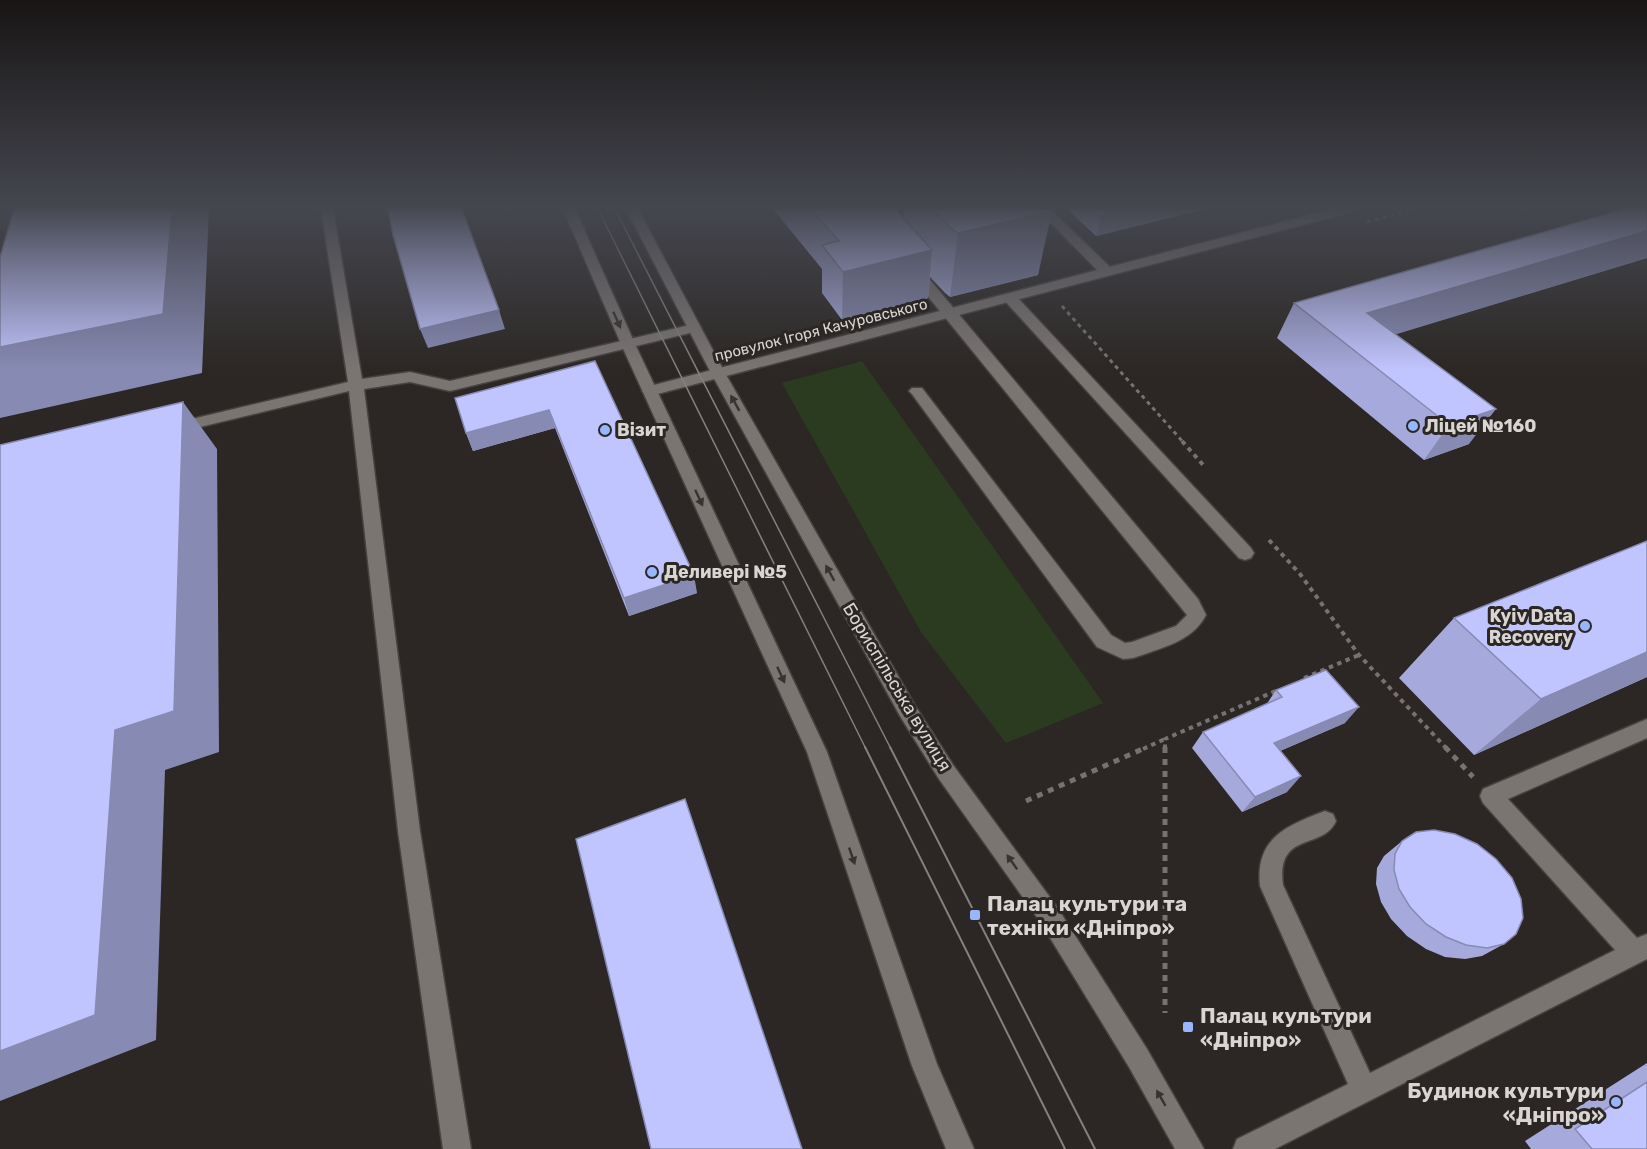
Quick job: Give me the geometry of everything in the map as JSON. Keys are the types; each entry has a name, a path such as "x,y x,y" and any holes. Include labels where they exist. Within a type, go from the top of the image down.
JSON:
{"main road":[{"path":"336,263 356,385 409,831 453,1147"},
{"path":"592,263 816,752 925,1066 960,1149"},
{"name":"Бориспільська вулиця","path":"660,263 718,373 907,710 946,772 1049,915 1138,1058 1190,1149"},
{"path":"907,263 1191,604 1197,615 1192,624 1183,631 1133,650 1123,651 1113,648 1104,641 917,391"},
{"path":"1097,263 1107,272"},
{"name":"провулок Ігоря Качуровського","path":"650,391 1143,263"},
{"path":"1010,298 1245,553"},
{"path":"161,431 356,385 410,377 450,386 694,328"},
{"path":"1247,1149 1640,949 1491,796 1647,728"},
{"path":"1325,821 1277,847 1271,858 1269,872 1272,886 1364,1090"}],"path":[{"path":"1058,301 1206,469"},
{"path":"1269,539 1300,574 1359,655 1491,796"},
{"path":"1294,683 1359,655"},
{"path":"1026,801 1283,688"},
{"path":"1165,739 1165,1013"}],"green space":[{"path":"862,361 1103,703 1006,743 921,632 782,383"}],"building":[{"path":"0,263 167,263 163,314 0,347"},
{"path":"401,263 482,263 499,310 420,329"},
{"path":"836,263 881,263 843,272"},
{"path":"1436,263 1539,263 1367,313 1496,409 1449,425 1294,303"},
{"path":"595,361 694,575 624,598 549,410 466,433 455,398"},
{"path":"183,402 174,711 115,730 95,1015 0,1051 0,445"},
{"path":"1647,541 1647,652 1541,699 1454,618"},
{"path":"1326,670 1359,707 1274,743 1301,776 1255,797 1203,732 1282,697 1276,690"},
{"path":"685,799 802,1149 651,1149 576,839"},
{"path":"1434,830 1455,834 1477,844 1496,859 1512,878 1521,899 1523,918 1516,934 1504,944 1487,948 1466,945 1446,937 1426,924 1410,907 1399,889 1394,870 1395,854 1402,841 1416,832"},
{"path":"1647,1082 1647,1149 1592,1149 1575,1129"}],"tram line":[{"path":"625,263 866,749"},
{"path":"642,263 891,749"},
{"path":"865,747 1065,1149"},
{"path":"890,747 1095,1149"}],"place":[{"name":"Ліцей №160","path":"1413,426"},
{"name":"Візит","path":"605,430"},
{"name":"Деливері №5","path":"652,572"},
{"name":"Kyiv Data Recovery","path":"1585,626"},
{"name":"Палац культури та техніки «Дніпро»","path":"975,915"},
{"name":"Палац культури «Дніпро»","path":"1188,1027"},
{"name":"Будинок культури «Дніпро»","path":"1616,1102"}]}
